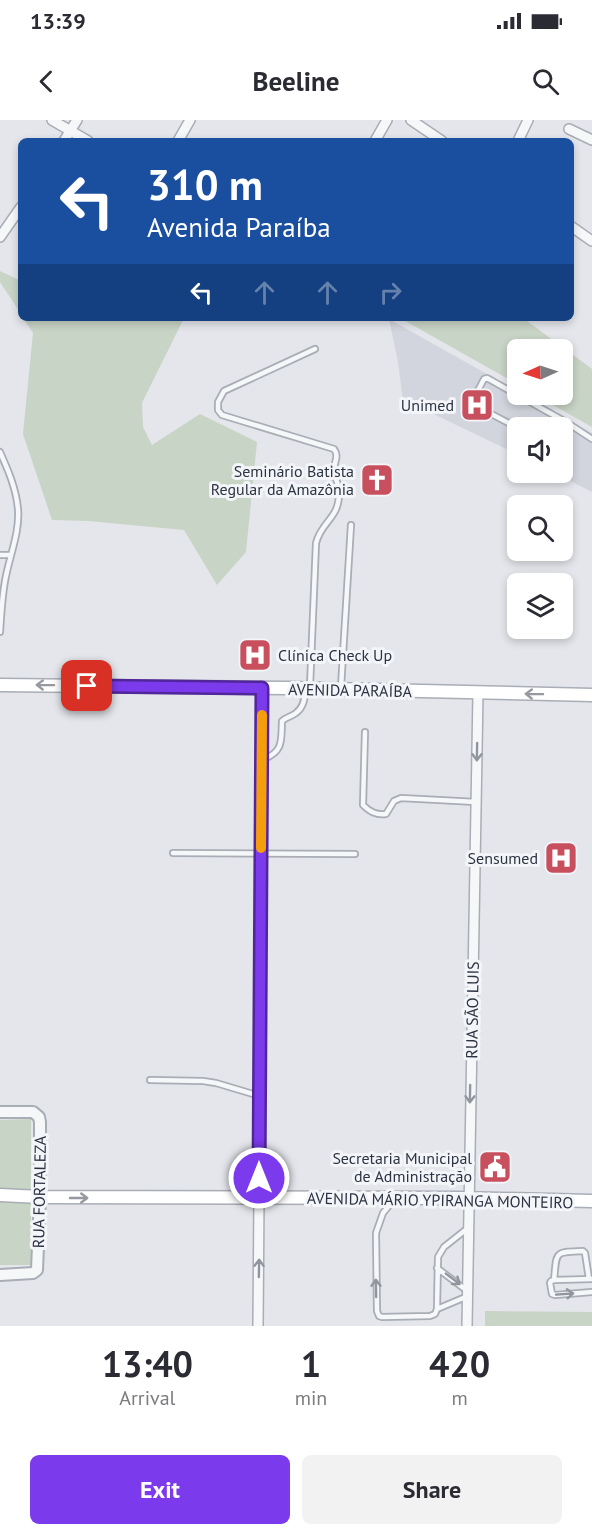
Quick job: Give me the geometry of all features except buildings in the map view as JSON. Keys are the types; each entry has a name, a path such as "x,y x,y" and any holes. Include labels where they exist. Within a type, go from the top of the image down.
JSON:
{"main road":[{"name":"AVENIDA PARAÍBA","path":"0,685 592,695"},
{"name":"AVENIDA MÁRIO YPIRANGA MONTEIRO","path":"0,1196 469,1198 592,1201"}],"street":[{"path":"52,120 83,138"},
{"path":"66,138 77,120"},
{"path":"180,138 190,120"},
{"path":"377,138 387,120"},
{"path":"411,120 438,138"},
{"path":"519,138 528,120"},
{"path":"569,129 591,137"},
{"path":"0,237 18,211"},
{"path":"574,229 592,241"},
{"path":"258,1326 262,688"},
{"name":"RUA SÃO LUIS","path":"467,1326 478,693"},
{"name":"RUA FORTALEZA","path":"0,1112 33,1112 39,1117 40,1122 37,1270 33,1273 0,1275"}],"lane":[{"path":"262,760 279,748 282,740 282,722 299,710 308,689 316,543 321,531 338,506 339,486 334,469 337,455 334,449 222,415 218,410 218,402 224,391 315,349"},
{"path":"507,422 472,402 484,379 487,378 557,417"},
{"path":"573,427 592,439"},
{"path":"0,452 16,493 18,511 18,527 5,582 0,632"},
{"path":"341,689 351,525"},
{"path":"0,555 11,555"},
{"path":"365,732 363,805 370,812 386,814 394,801 401,798 476,802"},
{"path":"173,853 355,854"},
{"path":"150,1080 203,1081 260,1096"},
{"path":"396,1198 383,1213 376,1233 377,1311 379,1316 430,1316 468,1293 437,1268"},
{"path":"437,1310 438,1257 444,1247 468,1228"},
{"path":"554,1280 591,1279 583,1251 563,1251 559,1254 554,1280 550,1283 552,1294 592,1292"}],"shaded area":[{"name":"Unimed","path":"389,321 507,385 507,405 541,405 563,417 507,417 507,449 403,401"},
{"name":"Unimed","path":"573,423 592,433 592,492 573,482"}],"green space":[{"path":"0,271 18,280 18,309 0,282"},
{"path":"25,321 183,321 142,403 143,427 152,445 200,414 257,442 246,552 217,585 184,530 52,520 23,434 33,333"},
{"path":"405,321 527,321 551,339 507,339 507,378"},
{"path":"573,355 592,369 592,427 553,405 573,405"},
{"path":"31,1119 31,1265 0,1265 0,1120"},
{"path":"485,1311 592,1312 592,1326 485,1326"}],"slow traffic":[{"path":"261,848 262,715"}],"place":[{"name":"Unimed","path":"477,405"},
{"name":"Seminário Batista Regular da Amazônia","path":"377,480"},
{"name":"Clínica Check Up","path":"255,655"},
{"name":"Sensumed","path":"561,858"},
{"name":"Secretaria Municipal de Administração","path":"495,1167"}],"route":[{"path":"87,686 262,688 259,1178"}]}
